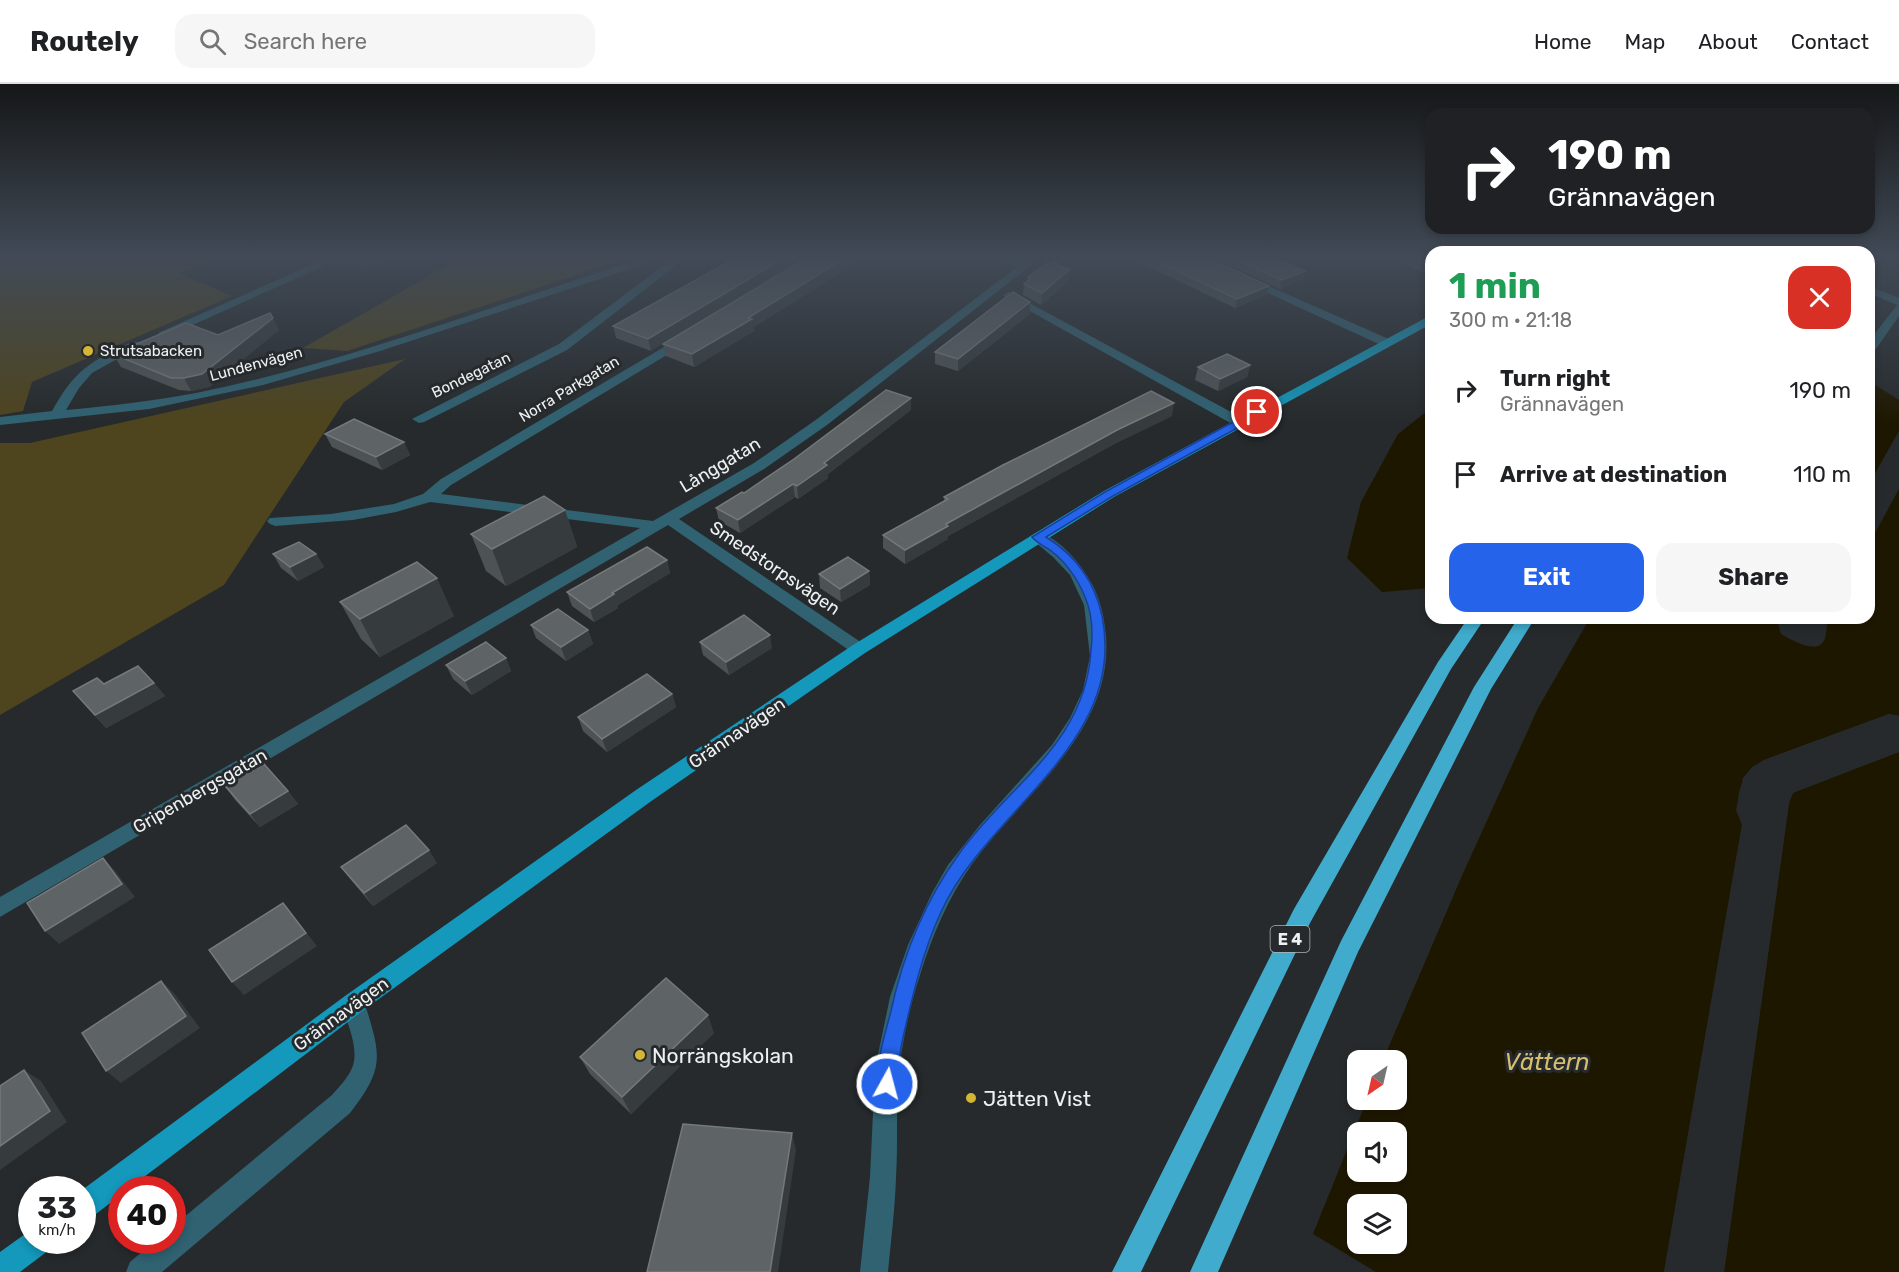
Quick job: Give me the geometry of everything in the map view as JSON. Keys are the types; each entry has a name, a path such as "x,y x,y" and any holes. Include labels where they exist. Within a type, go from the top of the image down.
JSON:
{"highway":[{"name":"E 4","path":"1126,1272 1302,916 1444,666 1473,624"},
{"path":"1204,1272 1349,948 1483,687 1523,624"}],"main road":[{"name":"Grännavägen","path":"96,1197 353,1004 644,796 859,650 1109,494 1425,322"},
{"path":"0,1270 21,1254"}],"street":[{"path":"57,414 73,384 84,371 97,363 215,311"},
{"name":"Lundenvägen","path":"0,421 147,405 199,396 365,352 487,311"},
{"name":"Bondegatan","path":"419,419 563,347 610,311"},
{"name":"Långgatan","path":"400,675 759,466 822,422 966,311"},
{"path":"1039,311 1239,422"},
{"path":"1317,311 1387,343"},
{"path":"1875,342 1897,311"},
{"name":"Norra Parkgatan","path":"429,497 446,482 701,329"},
{"path":"275,521 298,522 400,507 429,497"},
{"name":"Smedstorpsvägen","path":"429,497 663,522 859,650"},
{"path":"873,1272 883,1179 887,1068 911,968 934,908 965,858 1068,740 1088,701 1097,670 1099,633 1092,598 1077,569 1056,548 1038,537"},
{"name":"Gripenbergsgatan","path":"0,908 400,675"},
{"path":"140,1272 341,1104 361,1081 369,1056 353,1004"}],"shaded area":[{"path":"0,311 196,311 32,382 23,411 0,415"},
{"path":"367,311 467,311 347,351 303,348"},
{"path":"405,359 344,402 224,585 0,715 0,443 30,443"}],"water":[{"path":"1875,385 1899,400 1899,431 1875,473"},
{"path":"1425,413 1425,588 1382,592 1347,558 1361,502 1398,434"},
{"name":"Vättern","path":"1899,489 1899,716 1889,714 1764,760 1749,772 1740,788 1738,806 1742,825 1664,1272 1376,1272 1313,1234 1347,1150 1347,1182 1407,1182 1407,1122 1358,1122 1363,1110 1407,1110 1407,1050 1387,1050 1461,878 1538,708 1587,624 1778,624 1781,634 1792,640 1811,647 1822,644 1827,624 1875,624 1875,533"},
{"path":"1899,752 1899,1272 1724,1272 1789,803 1793,793"}],"pier":[{"path":"1889,714 1899,716 1899,719 1890,717 1766,763 1754,769 1746,780 1739,810 1745,826 1667,1272 1664,1272 1742,825 1736,810 1743,778 1752,767 1764,760"},
{"path":"1899,749 1899,752 1793,792 1789,803 1724,1272 1721,1272 1786,803 1792,790"}],"building":[{"path":"639,311 694,311 648,339 613,326"},
{"path":"717,311 759,311 748,318 752,319 692,354 663,344"},
{"path":"988,311 1018,311 958,359 935,352"},
{"path":"270,313 273,318 202,374 171,378 113,354 186,323 218,335"},
{"path":"1227,354 1250,365 1220,379 1198,367"},
{"path":"886,390 911,398 797,486 793,484 738,520 716,508 742,492 744,493 794,459"},
{"path":"1151,391 1174,403 1117,430 946,524 948,526 905,550 883,535 948,499 944,497 1003,465"},
{"path":"354,419 404,442 376,457 325,434"},
{"path":"544,496 565,510 492,549 471,534"},
{"path":"299,542 316,554 290,567 273,554"},
{"path":"647,547 667,560 590,609 567,592"},
{"path":"848,557 869,571 840,589 819,574"},
{"path":"417,562 437,578 360,619 340,602"},
{"path":"558,609 588,630 561,647 531,625"},
{"path":"744,615 770,635 726,662 700,642"},
{"path":"486,642 506,658 465,681 446,665"},
{"path":"138,666 154,683 95,715 73,691 97,678 104,684"},
{"path":"647,674 672,694 602,739 578,717"},
{"path":"264,764 288,791 250,814 225,786"},
{"path":"406,825 429,850 364,893 341,867"},
{"path":"103,858 122,884 45,931 27,903"},
{"path":"283,903 306,933 232,982 209,950"},
{"path":"666,978 708,1015 622,1097 580,1057"},
{"path":"161,981 186,1016 106,1071 82,1033"},
{"path":"24,1070 50,1111 0,1146 0,1086"},
{"path":"683,1124 792,1133 770,1272 647,1272"}],"place":[{"name":"Strutsabacken","path":"88,351"},
{"name":"Norrängskolan","path":"640,1055"},
{"name":"Jätten Vist","path":"971,1098"}],"route":[{"path":"887,1084 887,1068 906,984 934,908 965,858 1068,740 1088,701 1097,670 1099,633 1092,598 1077,569 1056,548 1038,537 1109,494 1257,412"}]}
